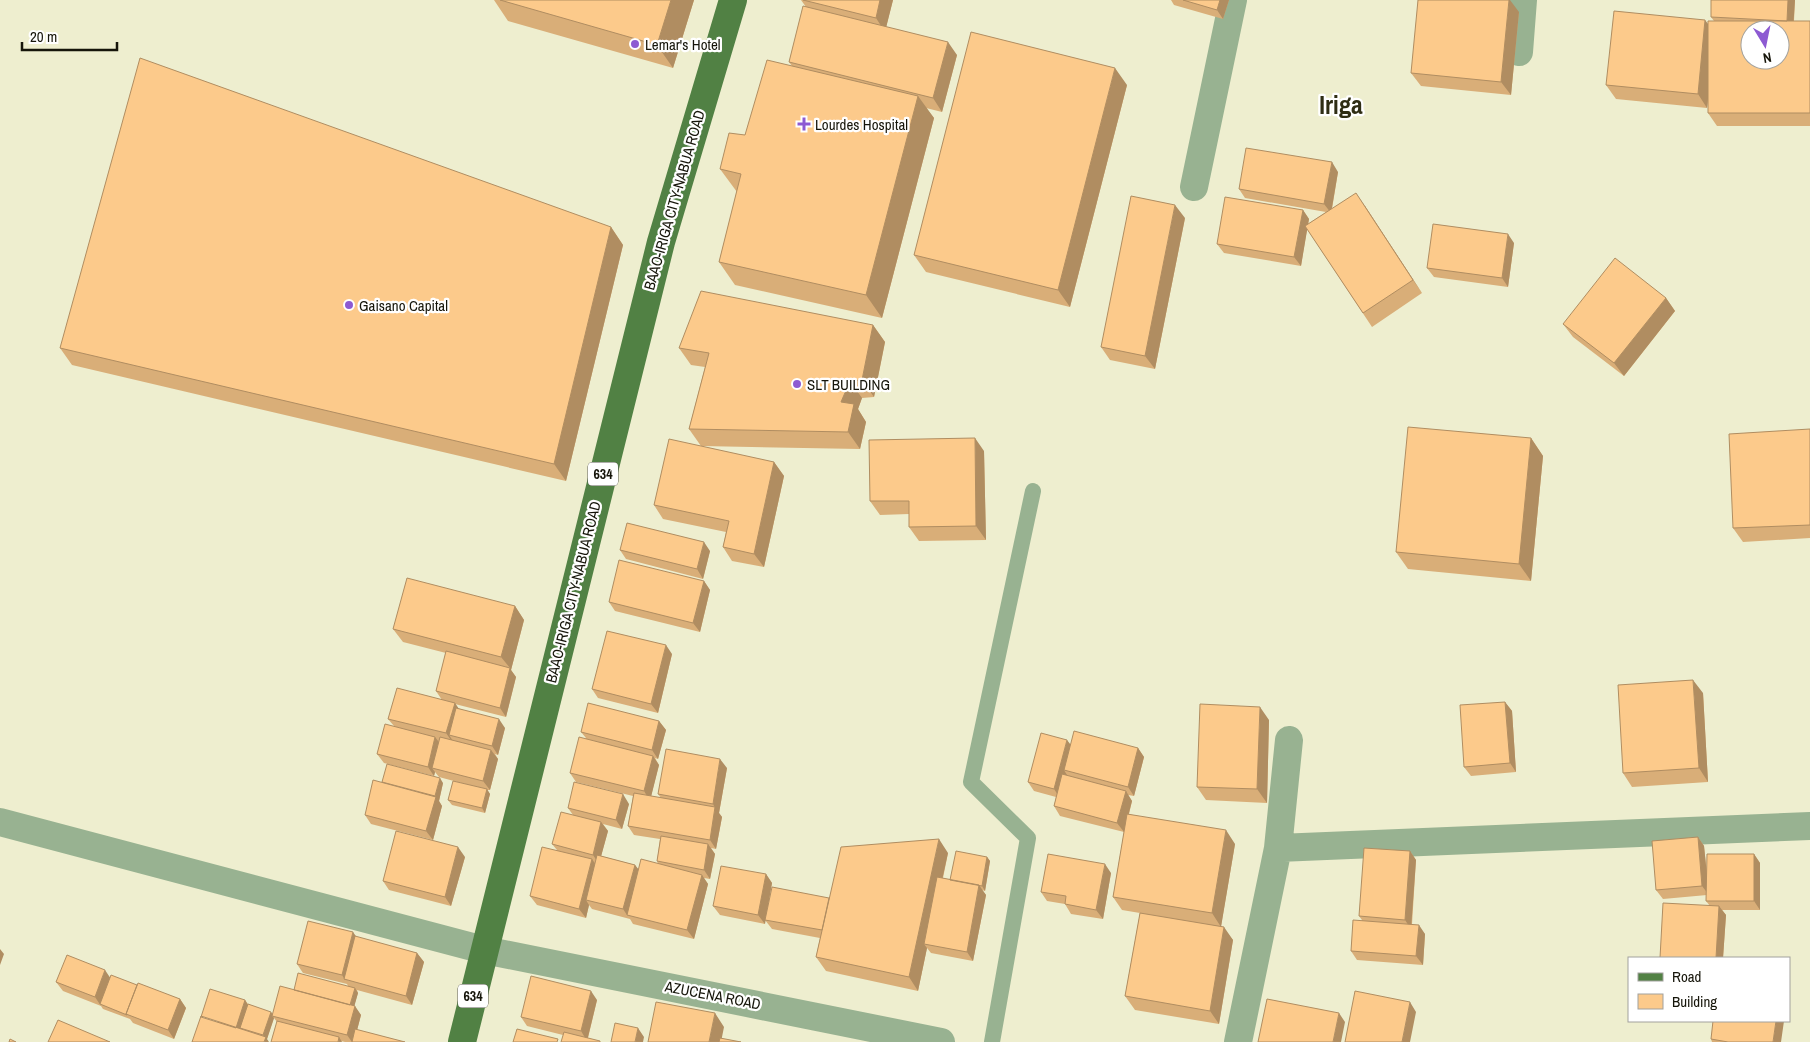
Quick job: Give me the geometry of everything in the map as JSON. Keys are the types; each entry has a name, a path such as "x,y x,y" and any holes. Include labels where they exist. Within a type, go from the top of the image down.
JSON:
{"main road":[{"name":"BAAO-IRIGA CITY-NABUA ROAD","path":"462,1042 660,242 733,0"}],"street":[{"path":"1194,187 1233,0"},
{"path":"1519,52 1522,0"},
{"path":"1238,1042 1278,848 1289,740"},
{"name":"AZUCENA ROAD","path":"0,822 484,950 865,1034 942,1042"},
{"path":"1278,848 1810,826"}],"lane":[{"path":"992,1042 1028,838 971,782 1033,491"}],"building":[{"path":"500,0 671,0 657,45"},
{"path":"803,0 880,0 876,18"},
{"path":"1183,0 1220,0 1217,10"},
{"path":"1418,0 1509,0 1501,82 1411,73"},
{"path":"1711,0 1788,0 1787,20 1711,17"},
{"path":"803,6 948,42 933,98 789,62"},
{"path":"1614,11 1705,20 1698,94 1606,85"},
{"path":"1708,21 1740,21 1740,70 1790,70 1790,21 1810,21 1810,113 1708,113"},
{"path":"971,32 1115,68 1058,290 914,255"},
{"name":"Gaisano Capital","path":"140,58 611,227 554,464 60,348"},
{"name":"Lourdes Hospital","path":"767,60 918,96 866,295 719,262 741,174 720,169 729,133 745,135"},
{"path":"1246,148 1332,162 1324,204 1239,189"},
{"path":"1356,193 1413,280 1363,313 1305,226"},
{"path":"1131,196 1175,205 1145,356 1101,347"},
{"path":"1225,197 1303,210 1294,257 1217,244"},
{"path":"1433,224 1508,234 1502,278 1427,268"},
{"path":"1615,258 1666,298 1614,363 1563,324"},
{"name":"SLT BUILDING","path":"701,291 873,325 862,380 850,381 841,402 854,404 848,432 689,429 709,353 679,348"},
{"path":"1408,427 1531,438 1519,564 1396,552"},
{"path":"1810,429 1810,525 1733,528 1729,434"},
{"path":"975,438 976,526 909,527 909,501 870,501 869,440"},
{"path":"669,439 774,462 754,554 723,547 729,521 654,505"},
{"path":"627,523 704,542 697,569 620,550"},
{"path":"619,560 704,581 693,623 609,602"},
{"path":"407,578 515,606 501,657 393,629"},
{"path":"607,631 666,645 651,704 592,689"},
{"path":"446,651 510,668 500,708 436,691"},
{"path":"1693,680 1699,768 1623,773 1618,685"},
{"path":"397,688 455,703 446,733 388,719"},
{"path":"1505,702 1510,763 1464,767 1460,705"},
{"path":"588,703 659,721 652,750 581,732"},
{"path":"1200,704 1260,707 1257,789 1197,787"},
{"path":"456,708 499,719 492,746 449,735"},
{"path":"385,724 435,737 428,767 377,754"},
{"path":"1074,731 1138,748 1128,787 1064,770"},
{"path":"1041,733 1067,740 1054,789 1028,782"},
{"path":"440,737 491,750 483,781 432,768"},
{"path":"579,737 653,756 644,791 570,773"},
{"path":"666,749 720,759 713,804 658,794"},
{"path":"387,764 440,778 435,796 382,782"},
{"path":"1062,774 1126,791 1117,823 1054,806"},
{"path":"373,780 436,797 426,831 365,815"},
{"path":"453,781 487,789 482,808 448,800"},
{"path":"574,782 623,794 616,820 568,808"},
{"path":"634,793 715,807 710,840 628,826"},
{"path":"561,812 601,822 593,855 552,844"},
{"path":"1127,814 1226,830 1212,913 1113,897"},
{"path":"396,831 458,847 445,897 383,881"},
{"path":"661,836 708,844 704,870 657,861"},
{"path":"1698,837 1702,886 1656,890 1652,841"},
{"path":"939,839 909,977 816,957 841,847"},
{"path":"542,847 592,859 579,909 530,896"},
{"path":"1364,848 1410,851 1405,920 1359,916"},
{"path":"956,851 987,857 982,886 950,880"},
{"path":"1048,854 1105,864 1096,910 1065,904 1066,896 1041,892"},
{"path":"1707,854 1754,854 1754,901 1706,901"},
{"path":"597,855 635,865 623,909 586,900"},
{"path":"641,859 702,875 687,930 627,915"},
{"path":"721,866 766,874 758,915 713,906"},
{"path":"937,877 979,885 967,952 924,944"},
{"path":"772,887 829,898 822,930 765,920"},
{"path":"1663,903 1719,906 1716,957 1660,957"},
{"path":"1140,913 1224,927 1210,1011 1125,996"},
{"path":"1353,920 1419,925 1416,956 1351,951"},
{"path":"308,921 353,932 342,975 297,964"},
{"path":"355,936 417,953 406,996 344,979"},
{"path":"67,955 105,970 95,997 56,982"},
{"path":"298,973 355,988 350,1005 294,990"},
{"path":"111,975 137,985 127,1015 100,1004"},
{"path":"531,976 591,991 581,1031 521,1017"},
{"path":"138,983 180,999 168,1030 126,1014"},
{"path":"280,986 355,1006 347,1035 272,1016"},
{"path":"210,989 245,1000 236,1028 201,1017"},
{"path":"1355,991 1410,1002 1402,1042 1345,1042"},
{"path":"1267,999 1339,1013 1333,1042 1258,1042"},
{"path":"656,1002 715,1013 709,1042 648,1042"},
{"path":"248,1004 271,1012 263,1035 240,1028"},
{"path":"201,1016 266,1037 264,1042 192,1042"},
{"path":"58,1020 110,1042 48,1042"},
{"path":"277,1021 339,1037 338,1042 271,1042"},
{"path":"1713,1022 1776,1022 1773,1042 1728,1042 1711,1039"},
{"path":"615,1023 638,1028 635,1042 611,1042"},
{"path":"355,1029 405,1042 352,1042"},
{"path":"517,1029 558,1039 557,1042 513,1042"},
{"path":"564,1032 600,1041 600,1042 561,1042"},
{"path":"720,1038 741,1042 719,1042"}],"place":[{"name":"Lemar's Hotel","path":"635,44"},
{"name":"Lourdes Hospital","path":"804,124"},
{"name":"Gaisano Capital","path":"349,305"},
{"name":"SLT BUILDING","path":"797,384"}],"district":[{"name":"Iriga","path":"1341,105"}]}
